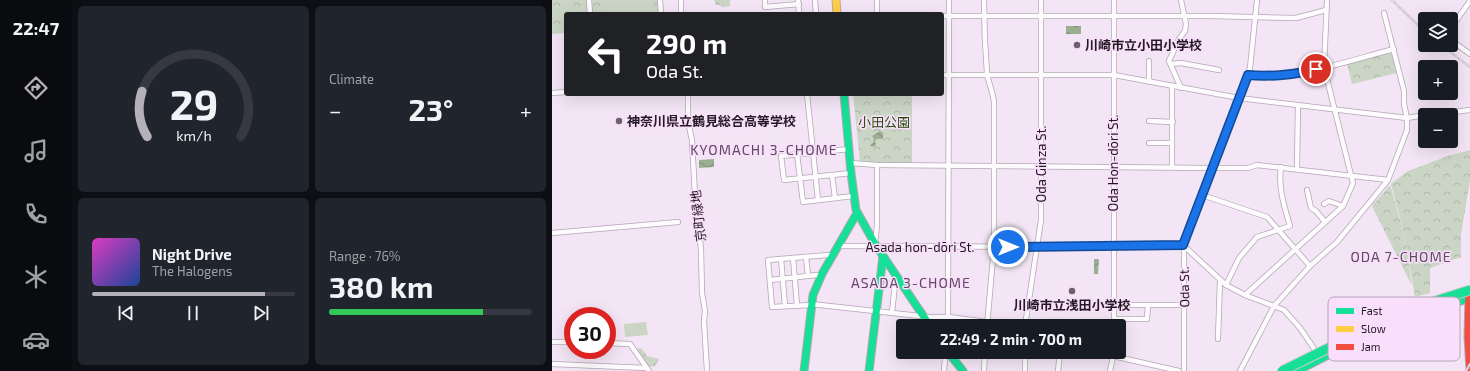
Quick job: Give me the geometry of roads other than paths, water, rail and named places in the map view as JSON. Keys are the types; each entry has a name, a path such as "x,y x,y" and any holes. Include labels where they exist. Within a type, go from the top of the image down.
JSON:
{"main road":[{"path":"836,0 837,12"},
{"path":"844,96 853,196 857,213 883,256 926,319"},
{"path":"804,371 813,295 821,276 857,213"},
{"path":"869,371 883,256"},
{"path":"1457,297 1470,293"},
{"path":"1454,297 1470,293"},
{"path":"1459,297 1470,293"},
{"path":"1470,293 1470,371"},
{"path":"1280,371 1328,348"},
{"path":"1280,371 1328,349"},
{"path":"1292,371 1328,353"},
{"path":"1297,371 1316,356"},
{"path":"954,359 963,371"}],"street":[{"path":"589,0 590,12"},
{"path":"660,0 661,12"},
{"path":"681,0 681,12"},
{"path":"765,0 765,7 781,3 799,2"},
{"path":"815,0 816,12"},
{"path":"877,0 877,12"},
{"path":"949,0 949,317"},
{"path":"984,0 987,75 994,98 994,247 987,319"},
{"name":"Oda Ginza St.","path":"1026,319 1041,220 1041,0"},
{"name":"Oda Hon-dōri St.","path":"1114,0 1114,319"},
{"path":"1181,0 1186,24 1185,31 1179,39 1177,47 1169,61 1181,88"},
{"name":"Oda St.","path":"1184,371 1183,245 1248,75 1252,56 1257,0"},
{"path":"1245,295 1343,206 1353,183 1324,67 1327,0"},
{"path":"1458,18 1470,1"},
{"path":"944,16 1296,18 1326,10"},
{"path":"1240,371 1274,306 1310,266 1337,242 1388,180 1405,136 1407,118 1404,104 1404,91 1384,13"},
{"path":"1458,45 1470,54"},
{"path":"1248,75 1260,76 1308,72 1394,49"},
{"path":"1149,61 1149,82"},
{"path":"1171,64 1181,63 1219,70"},
{"path":"944,74 1114,75 1239,98 1407,118 1418,116"},
{"path":"1172,86 1172,167"},
{"path":"552,93 564,92"},
{"name":"京町緑地","path":"688,96 688,122 692,140 697,218 701,249 702,293 705,311 704,321 708,371"},
{"path":"807,96 818,200"},
{"path":"1297,169 1298,105"},
{"path":"1458,111 1470,110"},
{"path":"1149,122 1172,122"},
{"path":"1149,143 1172,143"},
{"path":"848,149 781,156 784,180 851,173"},
{"path":"797,154 803,202 853,196"},
{"path":"850,163 949,166 1113,166 1212,168 1248,168 1257,165 1388,180"},
{"path":"876,245 877,165"},
{"path":"1226,285 1239,258 1257,237 1290,226 1281,195 1281,167"},
{"path":"832,175 835,198"},
{"path":"1307,190 1311,208 1316,211 1325,222"},
{"path":"1202,194 1267,217 1310,266"},
{"path":"1324,204 1330,201 1343,206"},
{"path":"552,233 678,222"},
{"path":"1183,245 1226,285 1245,295 1284,310 1313,346 1316,356"},
{"name":"Asada hon-dōri St.","path":"838,246 1038,247 1183,245"},
{"path":"832,256 828,255 768,260 772,307 811,305 960,319"},
{"path":"806,257 808,276"},
{"path":"793,258 797,306"},
{"path":"781,260 785,306"},
{"path":"770,280 817,275 821,276"},
{"path":"892,312 896,276"},
{"path":"1218,338 1220,280"},
{"path":"1114,305 1184,305"},
{"path":"1126,319 1147,319 1148,305"},
{"path":"552,342 564,342"},
{"path":"616,344 630,344 648,369"},
{"path":"1126,357 1180,371"},
{"path":"944,371 945,359"},
{"path":"984,371 985,359"},
{"path":"1025,359 1025,371"},
{"path":"1058,371 1059,359"},
{"path":"1110,371 1113,359"},
{"path":"552,364 563,367 648,369"}],"water":[{"path":"1066,26 1081,26 1081,34 1066,34"},
{"path":"880,131 883,133 883,139 876,139 876,145 874,147 871,146 870,145 873,143 874,139 872,136"},
{"path":"714,159 714,167 699,168 699,160"},
{"path":"1094,259 1099,259 1098,274 1094,274"}],"railway":[{"path":"1392,0 1418,25"},
{"path":"1450,52 1470,67"},
{"path":"1466,371 1470,364"}],"place":[{"name":"川崎市立小田小学校","path":"1077,45"},
{"name":"神奈川県立鶴見総合高等学校","path":"619,121"},
{"name":"川崎市立浅田小学校","path":"1072,291"}],"district":[{"name":"KYOMACHI 3-CHOME","path":"764,149"},
{"name":"ODA 7-CHOME","path":"1401,256"},
{"name":"ASADA 3-CHOME","path":"911,282"}],"park label":[{"name":"小田公園","path":"884,122"}]}
